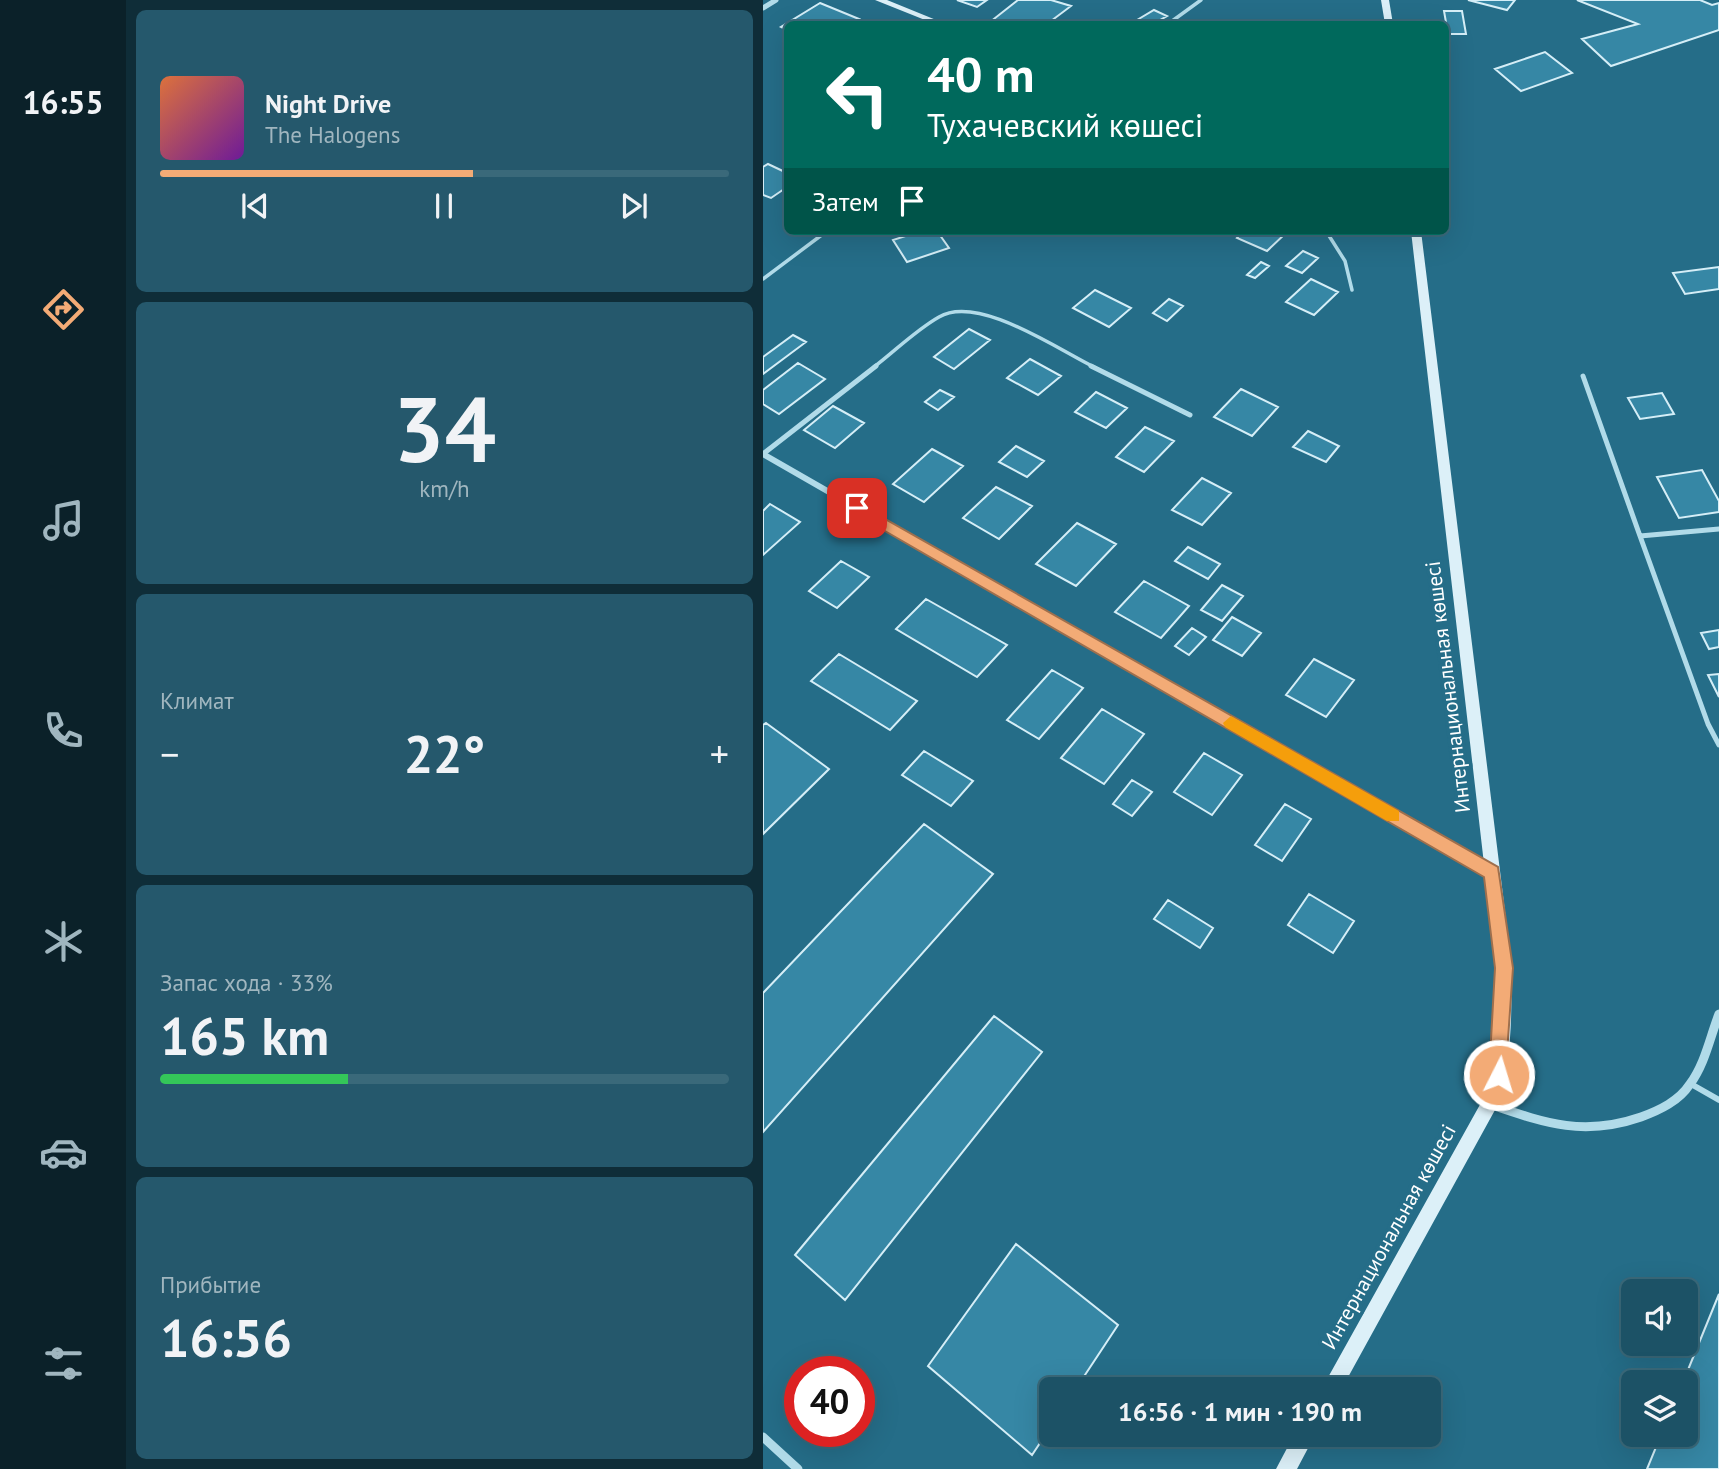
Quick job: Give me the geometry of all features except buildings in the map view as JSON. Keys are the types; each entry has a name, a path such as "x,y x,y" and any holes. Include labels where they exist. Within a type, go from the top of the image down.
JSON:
{"street":[{"path":"763,8 776,0"},
{"path":"879,0 934,21"},
{"path":"1385,0 1388,21"},
{"name":"Интернациональная көшесі","path":"1337,1377 1489,1104 1499,1075 1504,968 1419,249 1415,235"},
{"path":"763,454 1492,873"},
{"path":"1489,1104 1553,1125 1580,1130 1605,1128 1659,1110 1691,1084 1719,1014"},
{"path":"763,1437 798,1469"},
{"path":"1286,1469 1298,1447"}],"lane":[{"path":"1172,21 1201,0"},
{"path":"763,279 822,235"},
{"path":"1329,235 1345,261 1352,290"},
{"path":"763,454 940,316 962,309 983,312 1189,415"},
{"path":"1583,376 1707,724 1719,746"},
{"path":"1640,536 1719,529"},
{"path":"1691,1084 1719,1100"}],"slow traffic":[{"path":"1231,723 1393,816"}],"route":[{"path":"857,508 1492,873 1504,968 1499,1075"}]}
